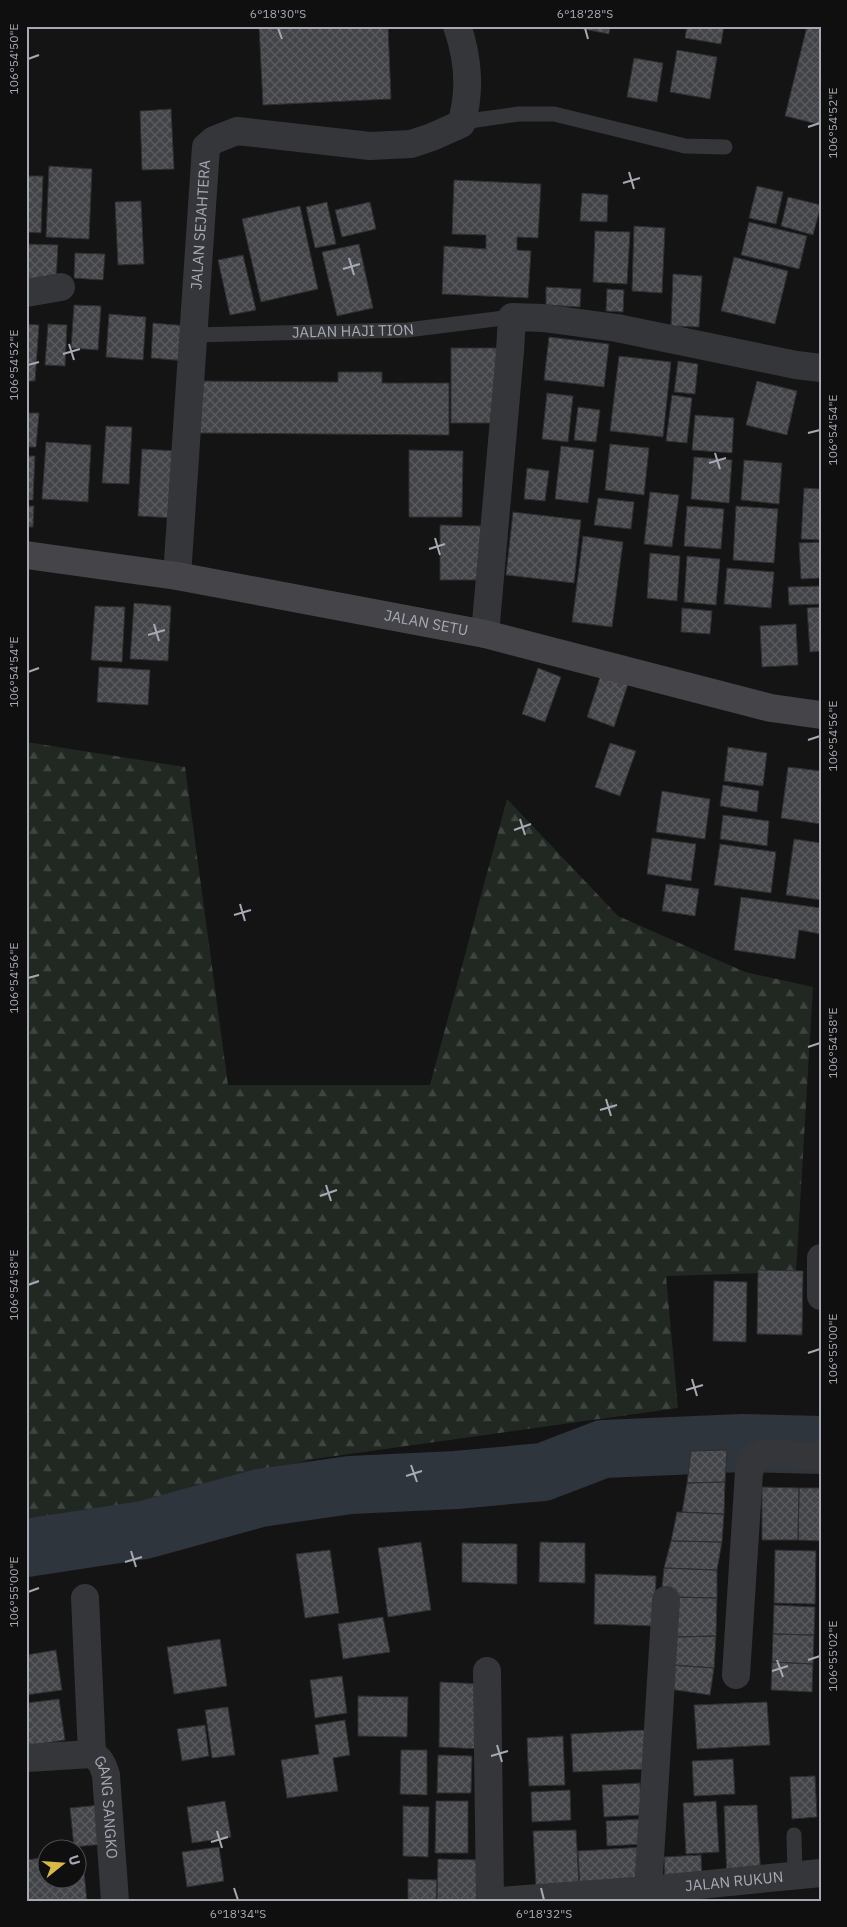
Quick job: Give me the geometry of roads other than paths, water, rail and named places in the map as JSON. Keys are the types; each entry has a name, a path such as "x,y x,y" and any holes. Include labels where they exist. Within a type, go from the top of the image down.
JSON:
{"main road":[{"name":"JALAN SETU","path":"26,555 177,576 485,634 771,708 821,715"}],"street":[{"path":"458,26 468,71 465,112 461,124"},
{"name":"JALAN SEJAHTERA","path":"177,576 205,152 210,143 222,136 237,131 370,146 411,144 432,138 461,124"},
{"path":"26,293 61,287"},
{"path":"485,634 512,317"},
{"name":"JALAN HAJI TION","path":"512,317 543,318 617,328 796,365 821,368"},
{"path":"821,1258 821,1296"},
{"path":"736,1675 749,1472 755,1458 764,1453 821,1457"},
{"path":"85,1598 92,1754"},
{"path":"648,1890 666,1600"},
{"path":"487,1672 490,1901"},
{"name":"GANG SANGKO","path":"26,1758 92,1754 99,1759 106,1775 115,1901"},
{"name":"JALAN RUKUN","path":"499,1901 648,1890 736,1892 808,1874"}],"lane":[{"path":"461,124 519,114 554,114 686,146 725,147"},
{"name":"JALAN HAJI TION","path":"193,335 407,330 512,317"},
{"path":"794,1835 808,1874"}],"waterway":[{"path":"26,1548 144,1530 260,1498 350,1485 456,1480 543,1472 603,1449 742,1443 821,1445"}]}
